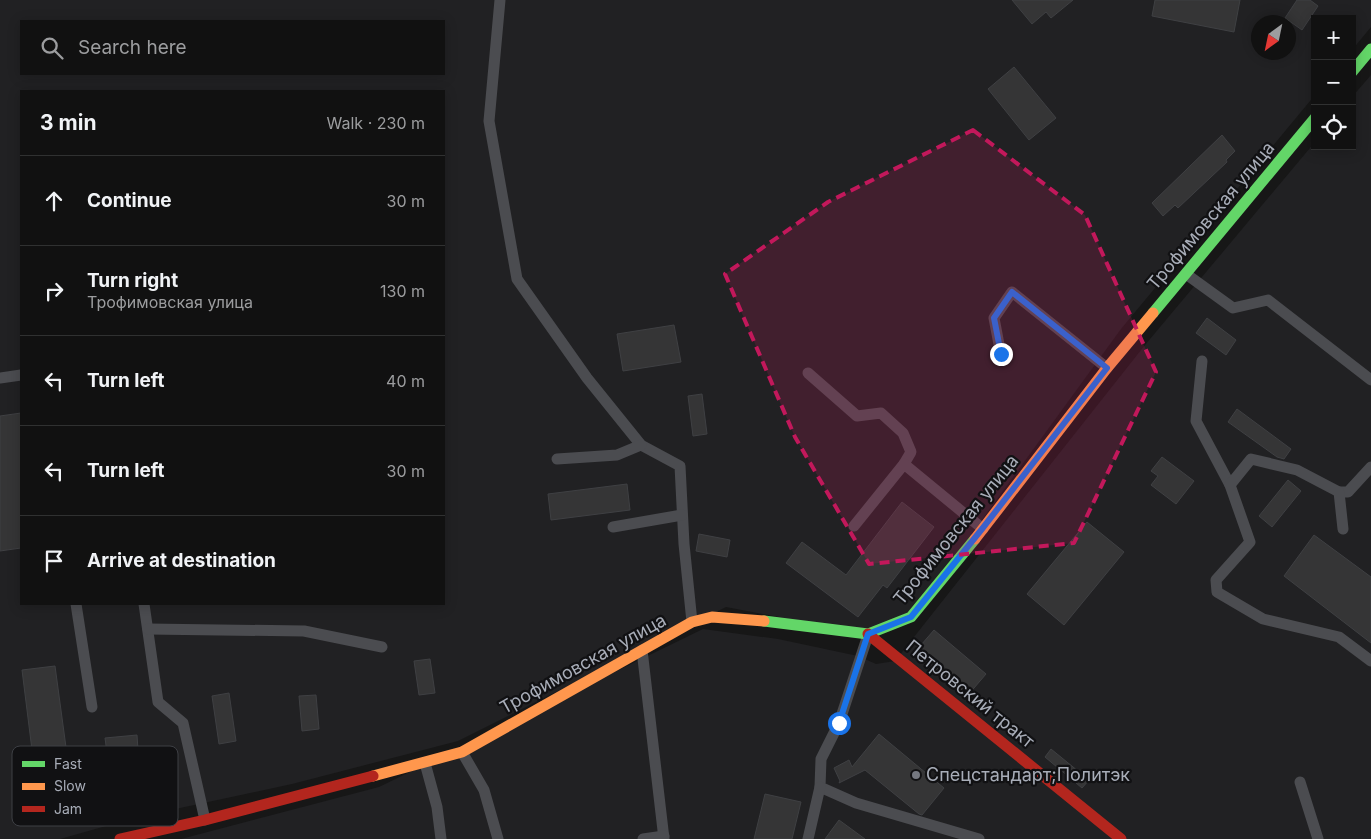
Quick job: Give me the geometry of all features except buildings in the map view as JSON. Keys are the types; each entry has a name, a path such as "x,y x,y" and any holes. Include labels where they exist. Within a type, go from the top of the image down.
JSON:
{"street":[{"path":"1356,67 1371,49"},
{"name":"Трофимовская улица","path":"120,839 205,820 462,752 692,622 712,617 739,618 868,634 911,617 1107,368 1311,123"},
{"name":"Петровский тракт","path":"868,634 1120,839"}],"lane":[{"path":"500,0 489,121 517,279 587,378 642,445 680,466 684,544 692,622"},
{"path":"1186,274 1233,308 1268,300 1371,380"},
{"path":"1001,354 994,318 1012,292 1107,368"},
{"path":"1202,361 1196,421 1230,486 1250,542 1216,580 1217,592 1263,619 1339,637 1371,661"},
{"path":"808,373 857,416 881,413 903,433 911,452 904,464 854,526"},
{"path":"0,378 20,374"},
{"path":"557,459 616,454 642,445"},
{"path":"1230,486 1251,460 1296,470 1339,492 1348,492 1371,467"},
{"path":"904,464 982,529"},
{"path":"1339,492 1343,529"},
{"path":"613,527 682,515"},
{"path":"76,605 92,707"},
{"path":"144,605 158,702 183,723 205,820"},
{"path":"148,629 304,631 382,647"},
{"path":"808,839 820,787 821,759 839,723 868,634"},
{"path":"642,650 664,837 644,839"},
{"path":"462,752 484,790 498,839"},
{"path":"425,763 437,807 441,839"},
{"path":"1300,782 1318,839"},
{"path":"820,787 856,803 979,839"}],"highlighted area":[{"path":"973,130 1085,215 1156,372 1074,543 869,564 795,437 725,274 828,202"}],"shaded area":[{"path":"0,0 1371,0 1371,27 1356,45 1356,15 1311,15 1311,100 1121,329 911,617 868,634 726,607 458,741 292,784 178,808 178,746 12,746 12,826 106,826 60,839 0,839"},
{"path":"1371,75 1371,839 181,839 379,787 703,629 778,639 858,656 876,664 895,661 1145,345 1311,147 1311,150 1356,150 1356,92"}],"traffic: fast":[{"path":"1356,67 1371,49"},
{"path":"1153,313 1311,123"},
{"path":"764,621 868,634 911,617 975,539"}],"traffic: slow":[{"path":"975,539 1107,368 1153,313"},
{"path":"373,776 462,752 692,622 712,617 764,621"}],"traffic: jam":[{"path":"868,634 1121,839"},
{"path":"120,839 205,820 373,776"}],"place":[{"name":"Спецстандарт;Политэк","path":"916,775"}],"route":[{"path":"839,723 868,634 911,617 1107,368 1012,292 994,318 1001,354"}]}
